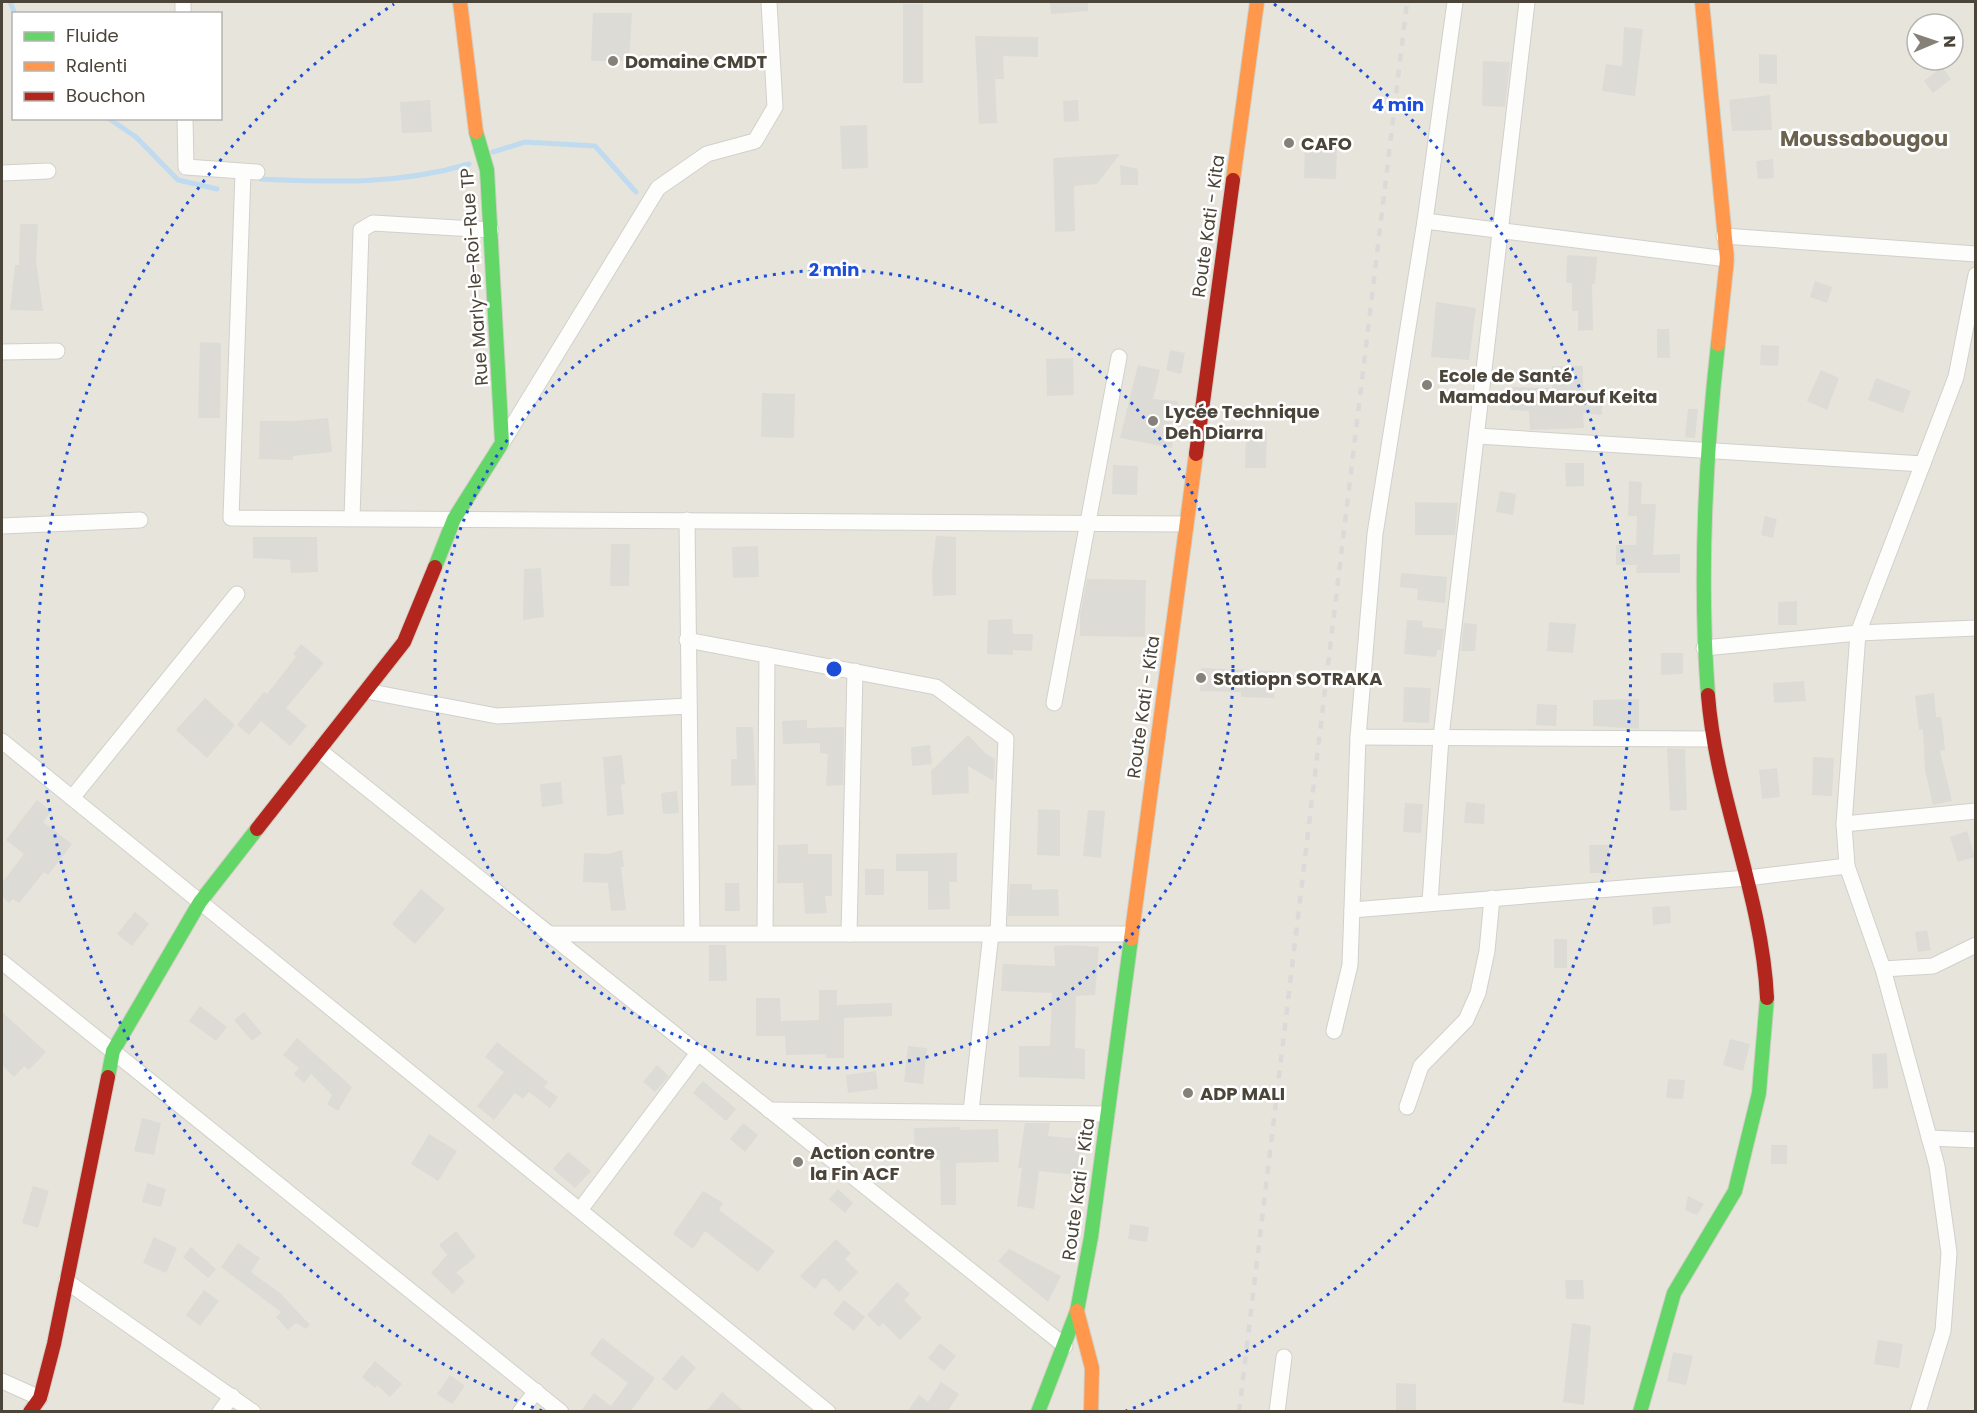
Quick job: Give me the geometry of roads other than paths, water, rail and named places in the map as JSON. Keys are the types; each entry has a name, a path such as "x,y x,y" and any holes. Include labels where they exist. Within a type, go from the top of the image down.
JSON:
{"street":[{"name":"Rue Marly-le-Roi-Rue TP","path":"460,2 474,124 487,171 502,443"},
{"path":"30,1412 40,1398 112,1051 200,902 404,642 454,519 658,188 707,154 755,141 775,107 769,2"},
{"name":"Route Kati - Kita","path":"1038,1412 1077,1311 1091,1237 1257,2"},
{"path":"1334,1032 1350,965 1358,736 1375,534 1425,220 1455,2"},
{"path":"1430,903 1442,737 1527,2"},
{"path":"1640,1412 1674,1293 1736,1191 1759,1094 1768,1012 1766,972 1748,878 1711,739 1704,648 1706,450 1727,260 1702,2"},
{"path":"185,120 186,167 250,172 231,518 1186,524"},
{"path":"2,173 48,171"},
{"path":"1425,220 1727,260"},
{"path":"352,518 361,230 373,223 491,230"},
{"path":"1724,236 1976,254"},
{"path":"1918,1412 1943,1331 1949,1254 1937,1166 1883,969 1847,866 1844,824 1858,633 1956,377 1976,275"},
{"path":"2,352 57,351"},
{"path":"1054,703 1119,357"},
{"path":"1476,436 1923,464"},
{"path":"2,526 140,520"},
{"path":"687,520 692,932"},
{"path":"72,798 237,594"},
{"path":"1704,648 1858,633 1976,628"},
{"path":"687,640 936,687 1006,739 995,934 970,1111"},
{"path":"765,933 767,655"},
{"path":"849,934 855,671"},
{"path":"366,691 497,716 688,706"},
{"path":"1358,736 1711,739"},
{"path":"2,741 828,1412"},
{"path":"319,750 1065,1346"},
{"path":"1844,824 1976,811"},
{"path":"1352,910 1748,878 1847,866"},
{"path":"1407,1107 1421,1066 1466,1020 1478,993 1487,951 1491,898"},
{"path":"549,934 692,932 1130,934"},
{"path":"1883,969 1933,966 1976,945"},
{"path":"2,962 561,1412"},
{"path":"580,1210 698,1053"},
{"path":"769,1110 1107,1114"},
{"path":"1929,1138 1976,1140"},
{"path":"66,1281 253,1412"},
{"path":"1077,1311 1092,1368 1090,1412"},
{"path":"1277,1412 1284,1357"},
{"path":"2,1382 40,1398"},
{"path":"520,1412 536,1391"},
{"path":"220,1412 232,1396"}],"waterway":[{"path":"10,2 14,12"},
{"path":"111,120 136,137 178,180 217,189"},
{"path":"493,152 525,142 595,146 636,192"},
{"path":"261,179 314,181 391,179 417,176 469,164"}],"railway":[{"path":"1239,1412 1407,2"}],"place":[{"name":"Domaine CMDT","path":"613,61"},
{"name":"CAFO","path":"1289,143"},
{"name":"Ecole de Santé Mamadou Marouf Keita","path":"1427,385"},
{"name":"Lycée Technique Deh Diarra","path":"1153,421"},
{"name":"Statiopn SOTRAKA","path":"1201,678"},
{"name":"ADP MALI","path":"1188,1093"},
{"name":"Action contre la Fin ACF","path":"798,1162"}],"district":[{"name":"Moussabougou","path":"1864,138"}]}
